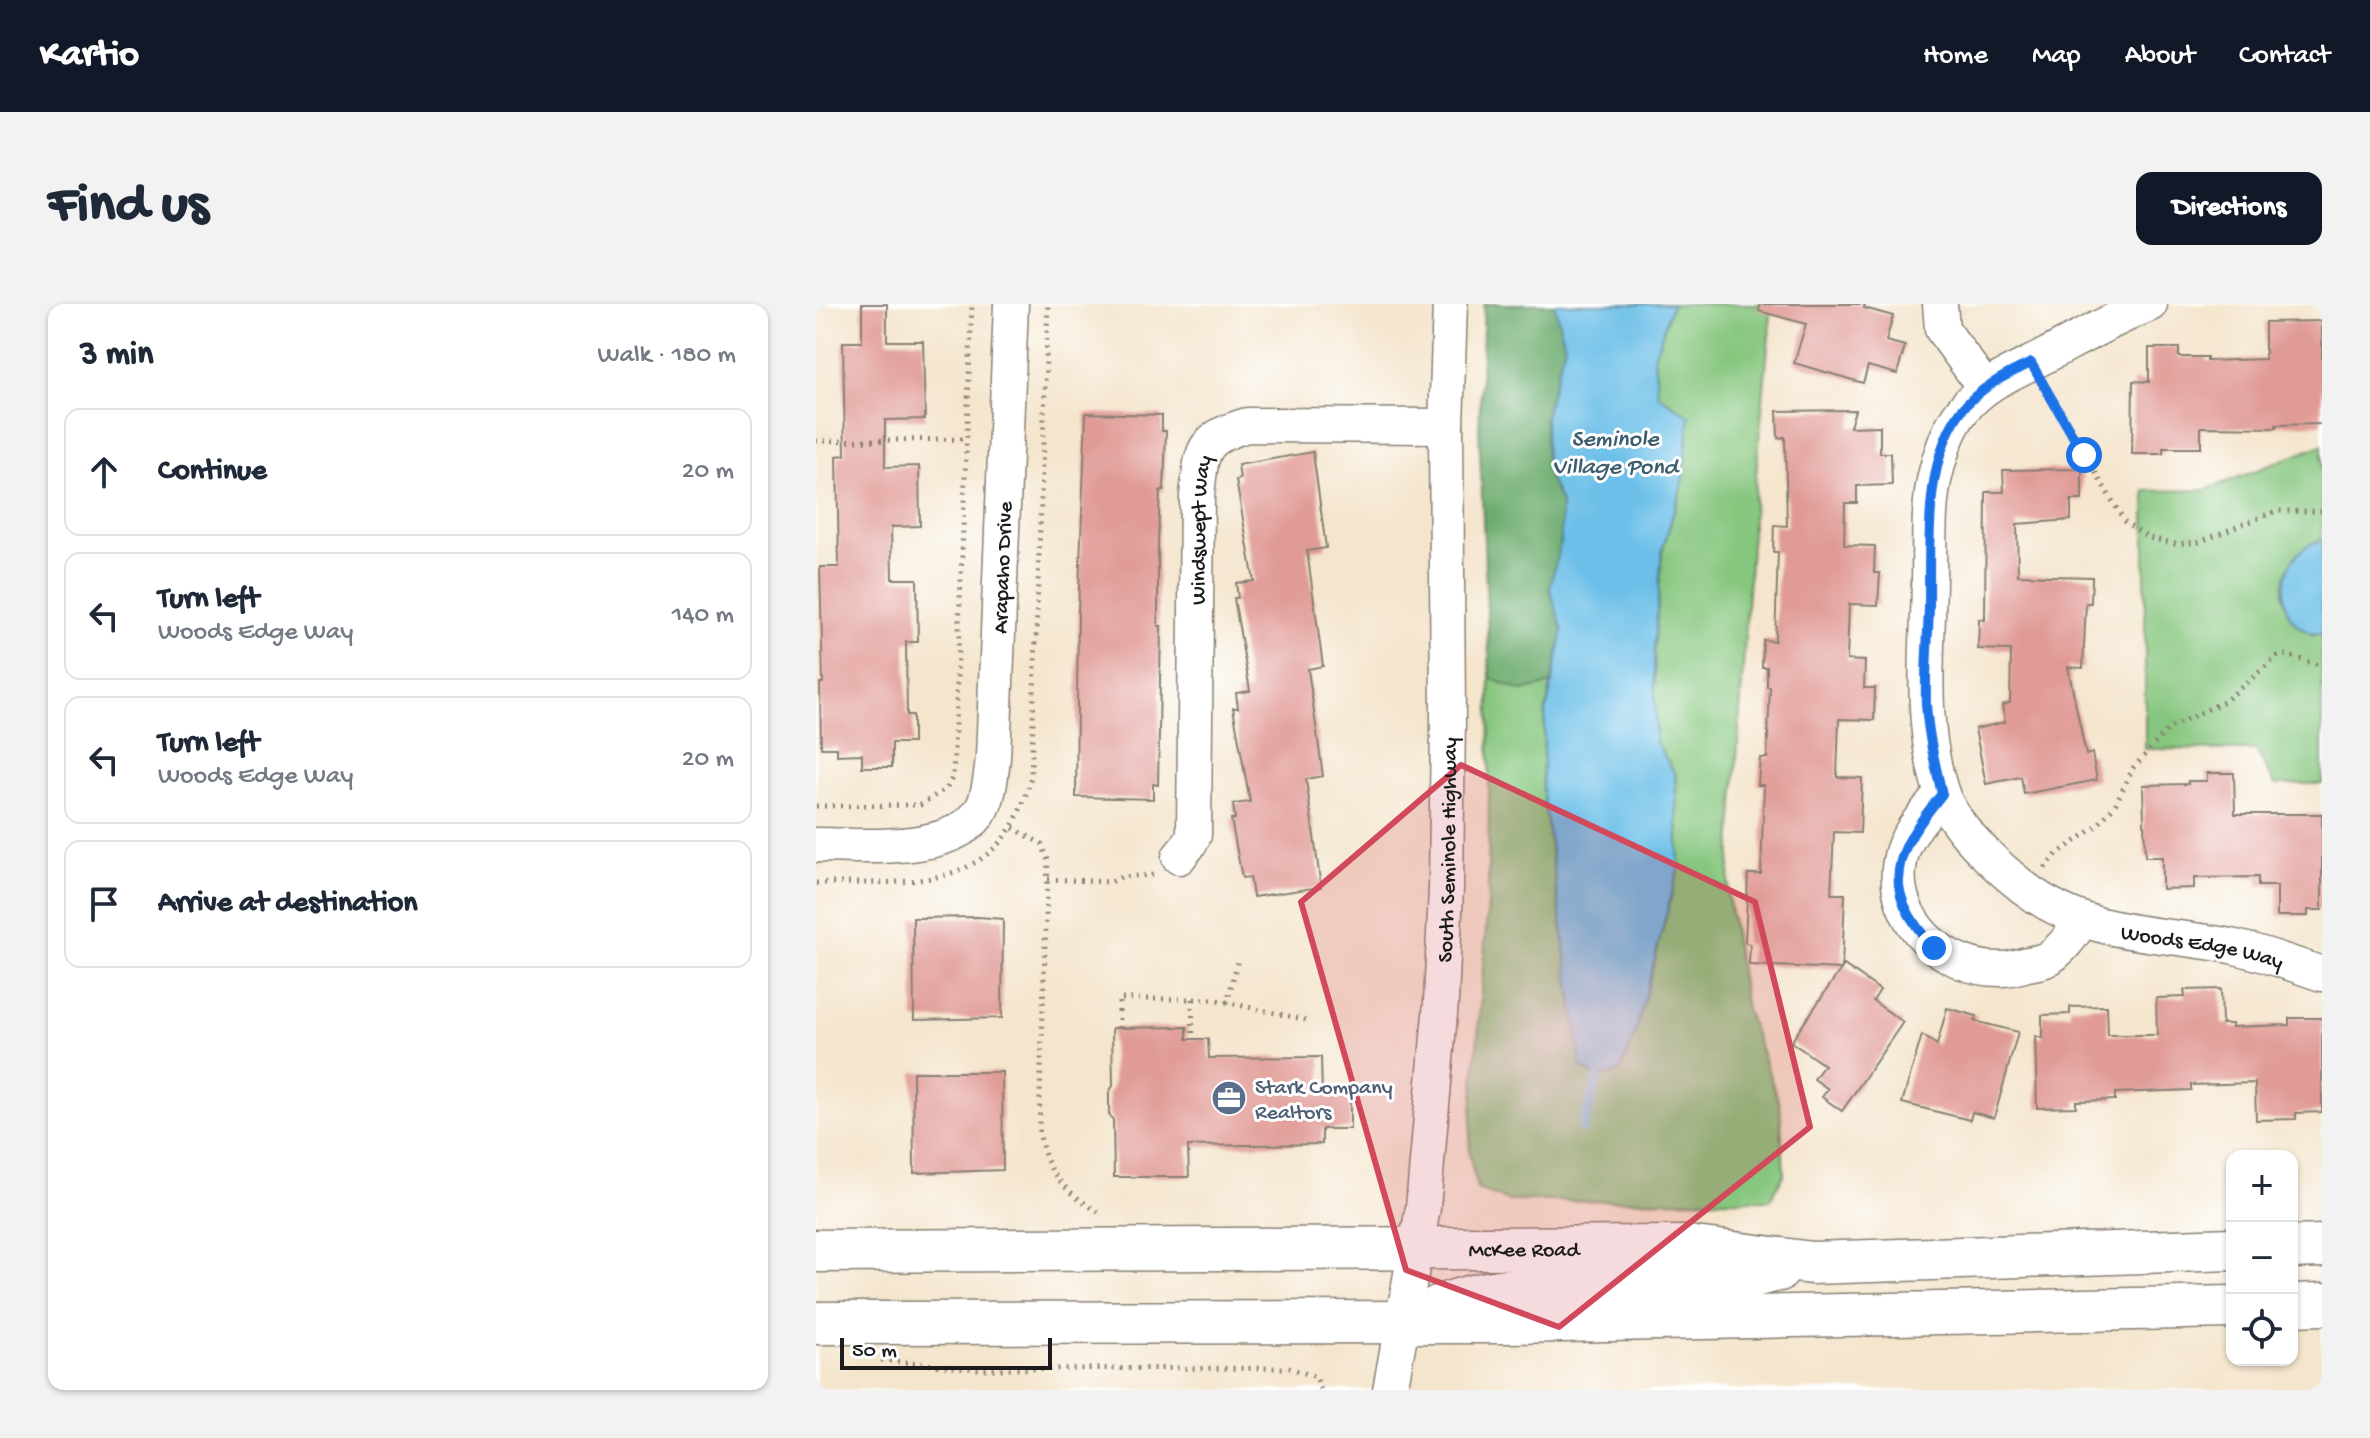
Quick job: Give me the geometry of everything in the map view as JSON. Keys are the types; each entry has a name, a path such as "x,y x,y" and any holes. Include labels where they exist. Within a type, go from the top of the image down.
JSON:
{"main road":[{"path":"2298,1247 2322,1246"},
{"name":"McKee Road","path":"816,1251 1687,1247 1812,1263 2226,1249"},
{"path":"1404,1322 1463,1297 1517,1289 1704,1286 1812,1263"},
{"path":"2298,1305 2322,1304"},
{"path":"816,1323 1603,1321 2226,1307"}],"street":[{"name":"Arapaho Drive","path":"816,845 918,843 944,837 970,825 983,807 993,758 1011,304"},
{"name":"South Seminole Highway","path":"1390,1390 1417,1249 1441,1002 1446,889 1446,426 1450,304"},
{"path":"1940,304 1942,329 1985,388"},
{"name":"Woods Edge Way","path":"2130,308 1985,388 1961,412 1947,440 1936,472 1931,505 1926,705 1942,794 1989,859 2025,889 2054,907 2082,920 2137,935 2236,947 2322,974"},
{"name":"Windswept Way","path":"1179,857 1194,835 1197,496 1204,451 1220,433 1247,425 1446,426"},
{"path":"1942,794 1918,823 1900,860 1899,892 1913,924 1934,948 1961,962 2005,969 2046,960 2071,937 2082,920"}],"path":[{"path":"816,806 920,805 947,788 953,776 972,304"},
{"path":"2031,363 2062,421 2125,522 2149,538 2176,544 2199,542 2276,511 2322,511"},
{"path":"816,441 967,439"},
{"path":"2025,889 2057,854 2097,826 2115,805 2133,768 2169,728 2225,701 2278,656 2286,655 2322,666"},
{"path":"1013,828 1042,844 1048,860 1039,1127 1041,1145 1048,1165 1059,1182 1074,1196 1108,1218"},
{"path":"1048,879 1111,882 1121,877 1151,873 1162,877 1179,857"},
{"path":"816,883 871,882"},
{"path":"1227,1003 1238,960"},
{"path":"1119,1028 1119,999 1192,999 1227,1003 1311,1021"},
{"path":"1192,999 1193,1039"},
{"path":"878,1360 978,1369 1290,1368 1316,1377 1321,1390"}],"highlighted area":[{"path":"1461,765 1755,902 1810,1127 1559,1327 1406,1270 1301,902"}],"green space":[{"path":"1484,304 1554,304 1565,345 1545,416 1546,470 1561,503 1561,540 1550,588 1563,631 1551,684 1522,691 1490,678 1479,430"},
{"path":"1672,304 1772,304 1755,485 1728,895 1746,1009 1780,1105 1784,1174 1770,1200 1508,1201 1477,1189 1469,1152 1488,903 1490,678 1522,691 1551,684 1545,716 1542,788 1582,1067 1598,1076 1620,1072 1636,1031 1679,866 1675,774 1656,742 1654,649 1662,551 1682,484 1658,396 1654,357"},
{"path":"2322,445 2322,540 2311,545 2297,559 2284,582 2283,591 2284,600 2294,617 2313,635 2322,634 2322,784 2275,784 2256,750 2145,749 2145,491 2206,490"}],"water":[{"name":"Seminole Village Pond","path":"1554,304 1672,304 1654,357 1658,395 1690,416 1682,484 1662,551 1654,649 1656,742 1675,774 1679,866 1636,1031 1620,1072 1598,1077 1582,1068 1542,788 1545,716 1563,631 1550,588 1561,540 1561,503 1546,470 1545,416 1565,345"},
{"path":"2322,540 2322,634 2306,631 2294,622 2284,593 2292,560 2305,548"}],"building":[{"path":"862,304 887,304 887,341 923,341 925,419 885,420 885,467 919,466 920,526 891,527 892,579 917,579 918,642 906,642 907,715 913,715 913,743 892,743 892,767 862,767 862,754 837,755 837,748 821,748 820,567 839,567 837,456 845,455 843,342 862,342"},
{"path":"1760,304 1865,304 1864,308 1893,316 1886,341 1905,346 1897,374 1868,366 1863,383 1794,363 1806,324 1759,311"},
{"path":"2322,321 2322,424 2276,425 2276,428 2201,427 2201,448 2163,448 2163,454 2132,454 2133,381 2149,382 2149,348 2179,348 2179,357 2207,357 2207,361 2265,359 2265,322"},
{"path":"1855,410 1850,427 1880,426 1880,453 1891,453 1892,485 1857,486 1857,503 1845,503 1844,545 1875,546 1874,573 1880,573 1878,605 1849,604 1847,660 1865,661 1864,688 1875,688 1874,720 1839,719 1837,777 1862,778 1860,833 1834,832 1831,894 1845,894 1842,968 1844,965 1880,990 1873,1001 1903,1022 1842,1111 1822,1097 1828,1089 1814,1079 1824,1065 1791,1042 1841,969 1749,965 1750,944 1745,943 1748,874 1761,874 1764,785 1758,785 1760,758 1767,758 1770,687 1767,687 1767,667 1762,667 1763,640 1775,641 1778,552 1773,552 1774,525 1787,526 1785,437 1778,438 1777,411"},
{"path":"1086,413 1162,415 1162,431 1166,431 1158,543 1158,626 1161,626 1158,785 1153,784 1153,799 1076,797 1078,613"},
{"path":"1313,452 1326,548 1307,551 1323,666 1308,669 1323,776 1306,779 1321,887 1253,897 1250,877 1242,878 1231,819 1235,819 1233,804 1250,802 1233,708 1238,708 1236,693 1250,691 1234,598 1238,598 1236,583 1254,581 1236,480 1240,479 1238,465"},
{"path":"2082,469 2082,500 2071,500 2071,520 2017,524 2018,575 2092,577 2091,603 2086,603 2083,668 2068,667 2086,755 2092,753 2097,780 2024,794 2021,777 1986,784 1975,729 2005,722 2002,705 2010,703 2011,650 1978,649 1979,619 1985,620 1986,492 2004,492 2003,470"},
{"path":"2207,773 2234,773 2235,814 2322,814 2322,910 2308,910 2308,916 2277,916 2277,886 2258,886 2258,877 2194,878 2194,888 2162,889 2162,857 2145,857 2143,785 2207,781"},
{"path":"913,918 1003,919 1002,1018 914,1020"},
{"path":"2221,989 2222,1024 2232,1024 2232,1027 2289,1025 2289,1018 2322,1018 2322,1112 2296,1113 2296,1119 2256,1120 2255,1083 2191,1085 2191,1090 2115,1093 2115,1100 2076,1101 2076,1107 2037,1108 2035,1036 2042,1038 2042,1015 2070,1014 2070,1007 2107,1006 2108,1035 2157,1035 2156,998 2185,997 2184,990"},
{"path":"1947,1008 1977,1016 1975,1021 2018,1032 1994,1118 1972,1112 1970,1120 1902,1103 1922,1035 1937,1045"},
{"name":"Stark Company Realtors","path":"1187,1027 1187,1039 1208,1039 1209,1058 1321,1057 1322,1093 1350,1093 1350,1129 1322,1129 1322,1144 1188,1146 1189,1177 1114,1177 1113,1120 1109,1114 1109,1092 1113,1086 1112,1028"},
{"path":"913,1072 1002,1072 1003,1170 914,1173"}],"waterway":[{"path":"1582,1129 1598,1077"}],"place":[{"name":"Stark Company Realtors","path":"1229,1098"}],"route":[{"path":"1934,948 1913,924 1899,892 1900,860 1908,840 1942,794 1926,705 1931,505 1936,472 1961,412 1985,388 2031,363 2084,455"}]}
